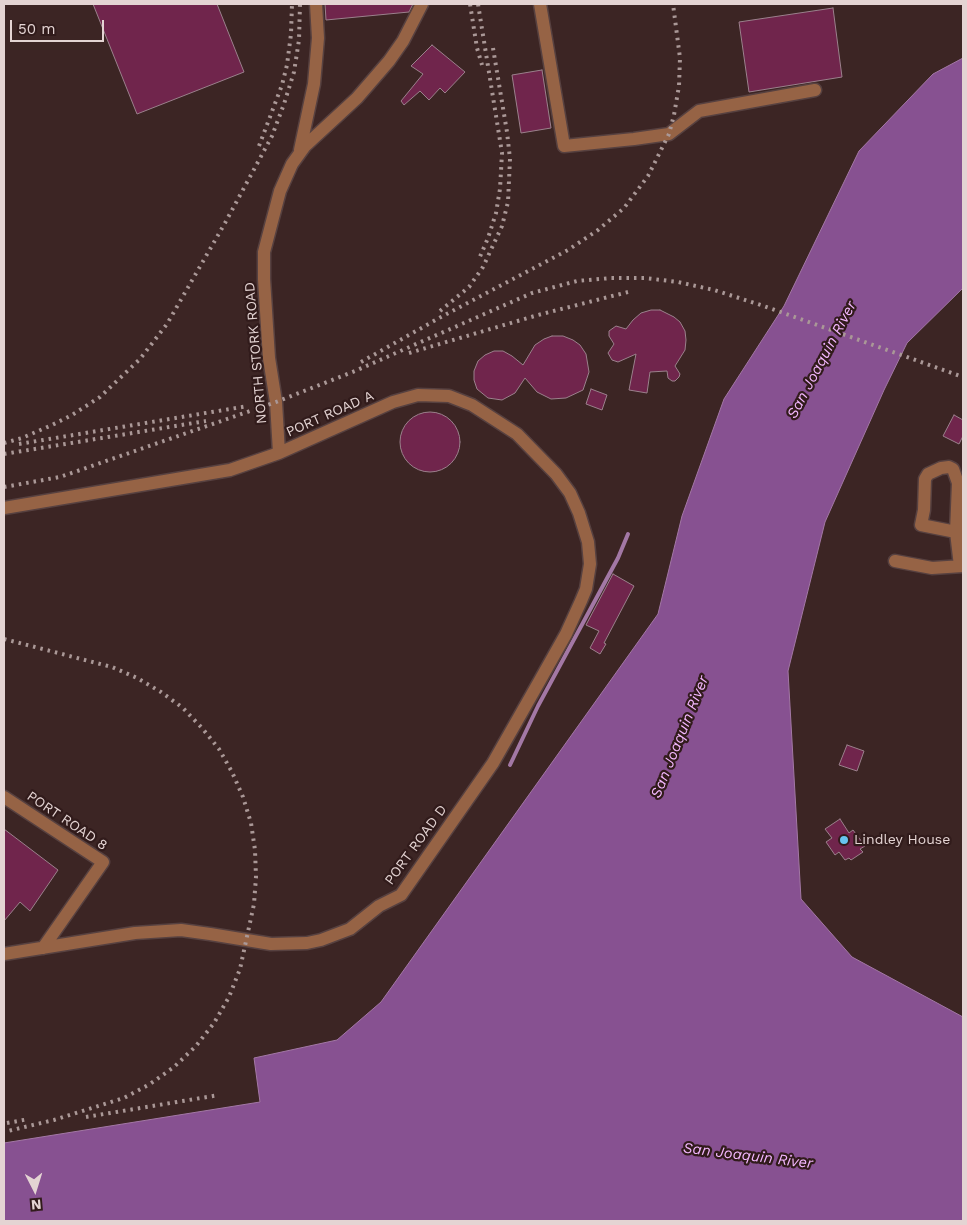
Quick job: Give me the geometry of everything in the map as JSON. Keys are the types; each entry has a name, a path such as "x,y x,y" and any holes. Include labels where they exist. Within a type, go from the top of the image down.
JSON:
{"street":[{"path":"299,155 314,84 318,38 316,4"},
{"name":"NORTH STORK ROAD","path":"279,453 276,402 269,358 264,252 280,191 292,164 305,146 374,80 403,41 422,4"},
{"path":"540,4 564,146 669,134 698,110 815,90"},
{"name":"PORT ROAD A","path":"4,508 230,470 279,453 406,398 430,395 449,396 461,400 492,417 517,434 541,456 570,493 579,512 588,542 590,557"},
{"path":"895,561 932,568 962,566 956,532 958,483 953,469 949,467 941,468 928,474 925,478 924,510 921,525 956,532"},
{"name":"PORT ROAD D","path":"4,954 135,933 180,930 271,944 307,943 350,929 379,906 401,895 493,763 566,634 586,589 590,557"},
{"name":"PORT ROAD 8","path":"4,796 103,862 43,948"}],"water":[{"name":"San Joaquin River","path":"963,58 963,288 907,343 884,390 825,522 788,671 801,899 852,957 963,1017 963,1221 4,1221 4,1143 260,1102 254,1058 337,1040 381,1002 658,614 682,516 724,399 784,306 859,151 933,74"}],"building":[{"path":"93,4 217,4 244,72 137,114"},
{"path":"325,4 413,4 409,12 326,20"},
{"path":"833,8 842,77 749,92 739,22"},
{"path":"432,45 465,72 445,93 440,88 429,100 420,91 404,105 401,101 423,74 411,66"},
{"path":"542,70 551,128 521,133 512,75"},
{"path":"660,310 680,322 685,331 685,350 675,366 680,374 679,377 672,381 668,378 667,371 650,372 647,393 629,390 636,354 618,362 612,360 608,353 614,344 609,336 609,331 616,326 626,329 641,313"},
{"path":"552,336 563,336 573,340 580,345 586,354 589,372 583,390 566,398 551,399 537,392 525,378 515,393 502,400 488,398 477,389 474,371 478,361 485,355 494,351 503,351 523,365 535,345"},
{"path":"591,389 607,395 602,410 586,404"},
{"path":"424,412 436,412 452,420 458,430 460,442 458,454 452,464 436,472 424,472 408,464 400,448 400,436 408,420"},
{"path":"954,415 963,420 963,436 959,444 943,436"},
{"path":"613,574 634,586 600,654 590,648 599,631 586,625"},
{"path":"847,745 864,751 857,771 839,765"},
{"name":"Lindley House","path":"840,819 849,833 853,830 865,846 860,849 863,852 851,860 849,858 845,860 839,852 835,855 826,842 832,838 825,829"},
{"path":"4,829 58,870 30,911 20,902 4,921"}],"waterway":[{"path":"510,765 538,706 618,558 628,534"}],"railway":[{"path":"259,146 282,85 287,65 292,4"},
{"path":"4,443 22,438 52,425 100,397 140,359 167,324 272,136 294,72 299,40 300,4"},
{"path":"470,4 477,48 482,65"},
{"path":"478,4 502,153 500,189 496,213 479,259"},
{"path":"361,362 441,317 568,250 598,230 624,208 648,176 669,134 674,115 679,86 680,58 673,4"},
{"path":"440,311 469,287 483,267 502,226 508,202 510,159 493,48"},
{"path":"4,487 60,477 276,402 355,371 532,293 577,281 645,278 678,282 714,290 963,377"},
{"path":"409,353 538,315 628,292"},
{"path":"19,444 248,406"},
{"path":"4,454 206,421"},
{"path":"4,639 112,667 137,678 183,708 219,749 243,797 251,823 256,877 254,904 240,969 229,997 214,1023 196,1046 174,1067 150,1084 124,1098 54,1120 8,1131"},
{"path":"86,1117 219,1095"},
{"path":"7,1123 29,1119"}],"place":[{"name":"Lindley House","path":"844,840"}]}
